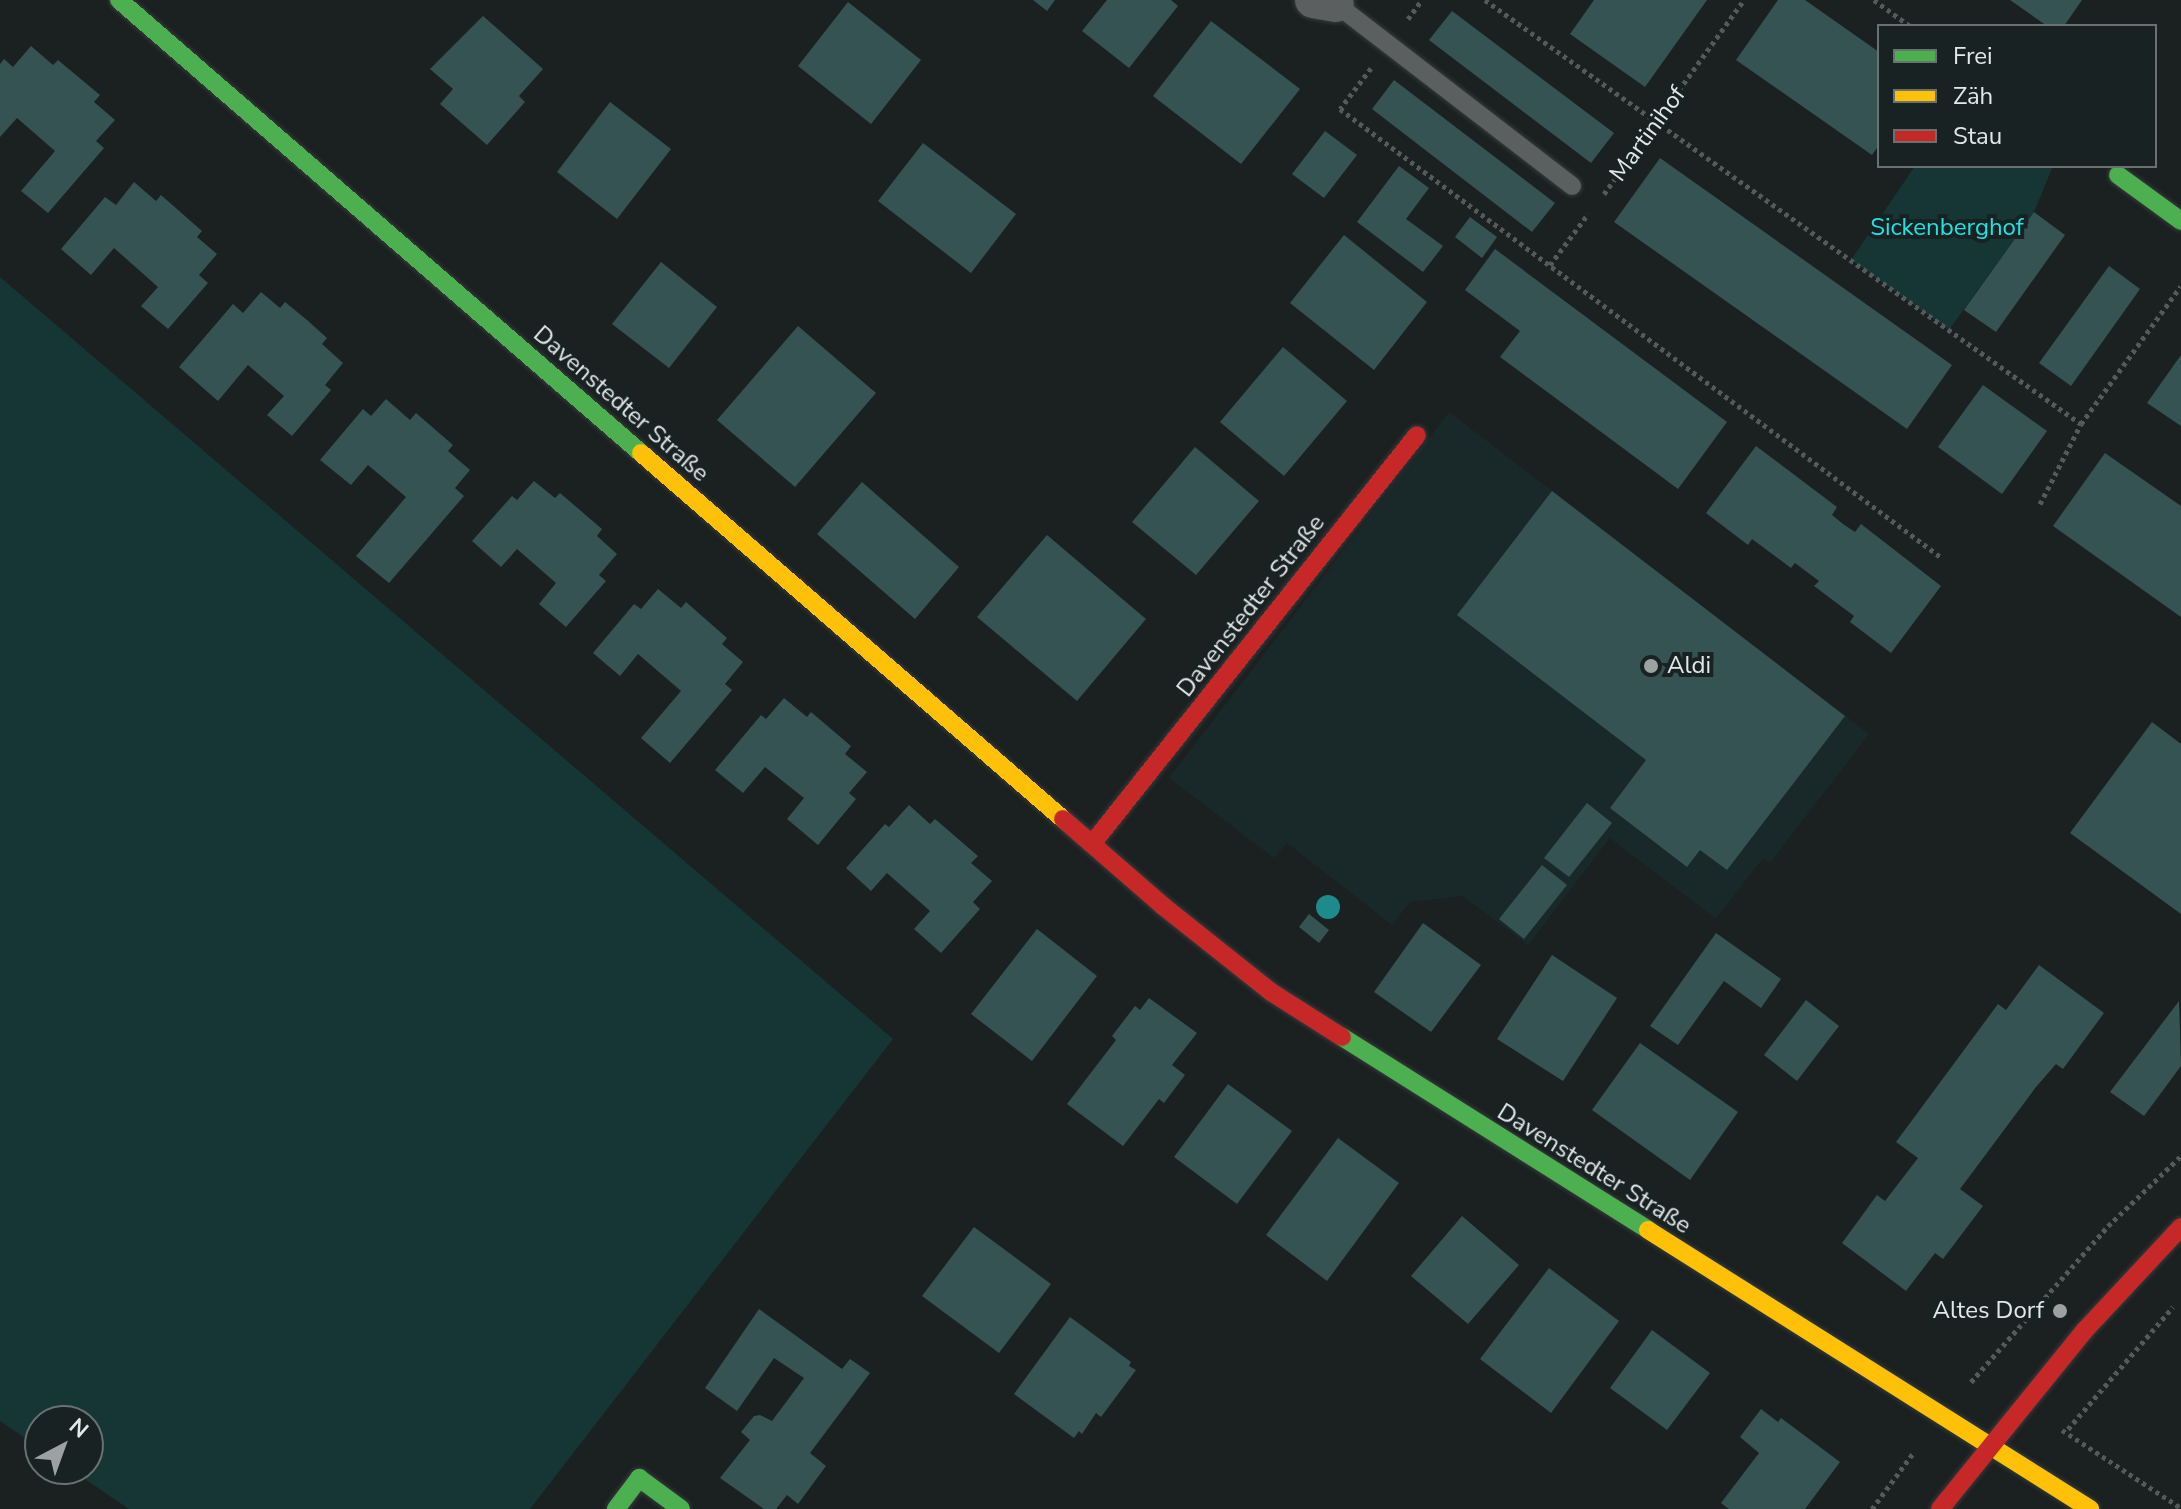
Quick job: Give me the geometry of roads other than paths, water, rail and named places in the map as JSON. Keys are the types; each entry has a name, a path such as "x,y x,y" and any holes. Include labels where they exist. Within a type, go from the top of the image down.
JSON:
{"street":[{"name":"Davenstedter Straße","path":"119,0 1092,844 1271,992 2090,1509"},
{"path":"2118,175 2181,221"},
{"name":"Davenstedter Straße","path":"1092,844 1417,435"},
{"path":"1940,1509 2022,1405 2181,1227"},
{"path":"616,1509 639,1478 681,1509"}],"lane":[{"path":"1325,2 1390,44 1572,186"}],"place":[{"name":"Aldi","path":"1651,666"},
{"name":"Altes Dorf","path":"2060,1311"}],"park label":[{"name":"Sickenberghof","path":"1947,228"}]}
